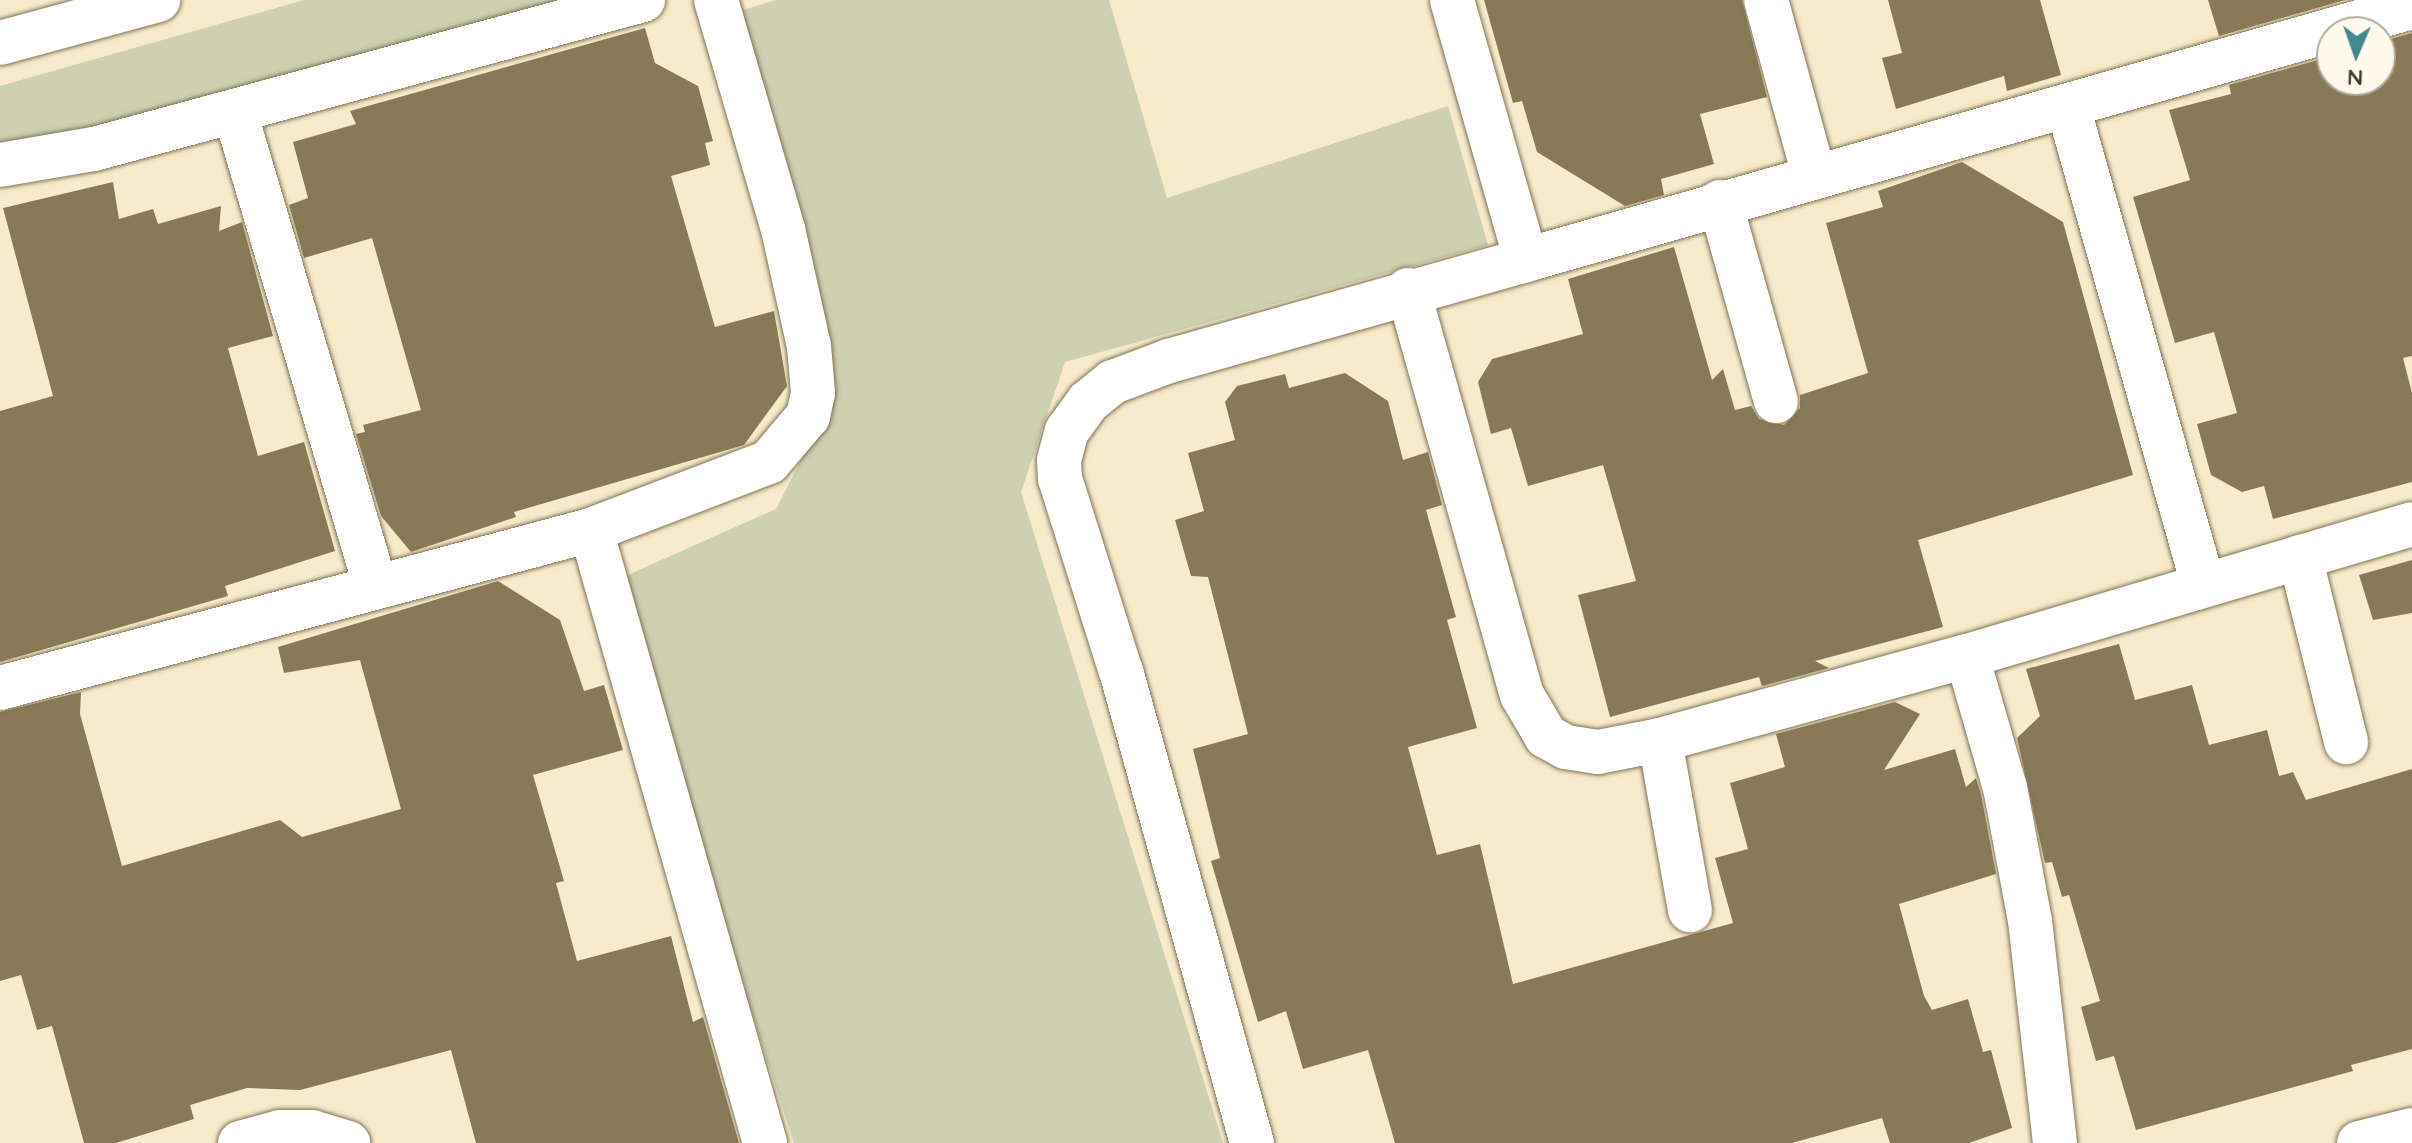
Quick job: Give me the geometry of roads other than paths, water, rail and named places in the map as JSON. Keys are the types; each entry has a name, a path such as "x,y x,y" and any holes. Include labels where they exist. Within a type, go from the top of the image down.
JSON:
{"street":[{"path":"0,43 158,0"},
{"path":"0,165 94,149 643,0"},
{"path":"0,688 375,584 591,530 769,462 808,416 813,393 809,346 783,229 716,0"},
{"path":"1452,0 1526,260"},
{"path":"1766,0 1814,175"},
{"path":"1252,1143 1121,672 1060,479 1059,460 1067,431 1088,402 1113,382 1408,290 1526,260 1814,175 2068,107 2412,7"},
{"path":"2068,107 2203,584"},
{"path":"235,112 375,584"},
{"path":"1720,202 1776,401"},
{"path":"1408,290 1534,722 1546,736 1583,751 1660,740 1967,656 2412,524"},
{"path":"591,530 765,1143"},
{"path":"2300,557 2346,742"},
{"path":"1967,656 2005,788 2030,921 2055,1143"},
{"path":"1660,740 1690,910"},
{"path":"2359,1143 2412,1130"},
{"path":"240,1143 280,1132 312,1132 348,1143"}]}
